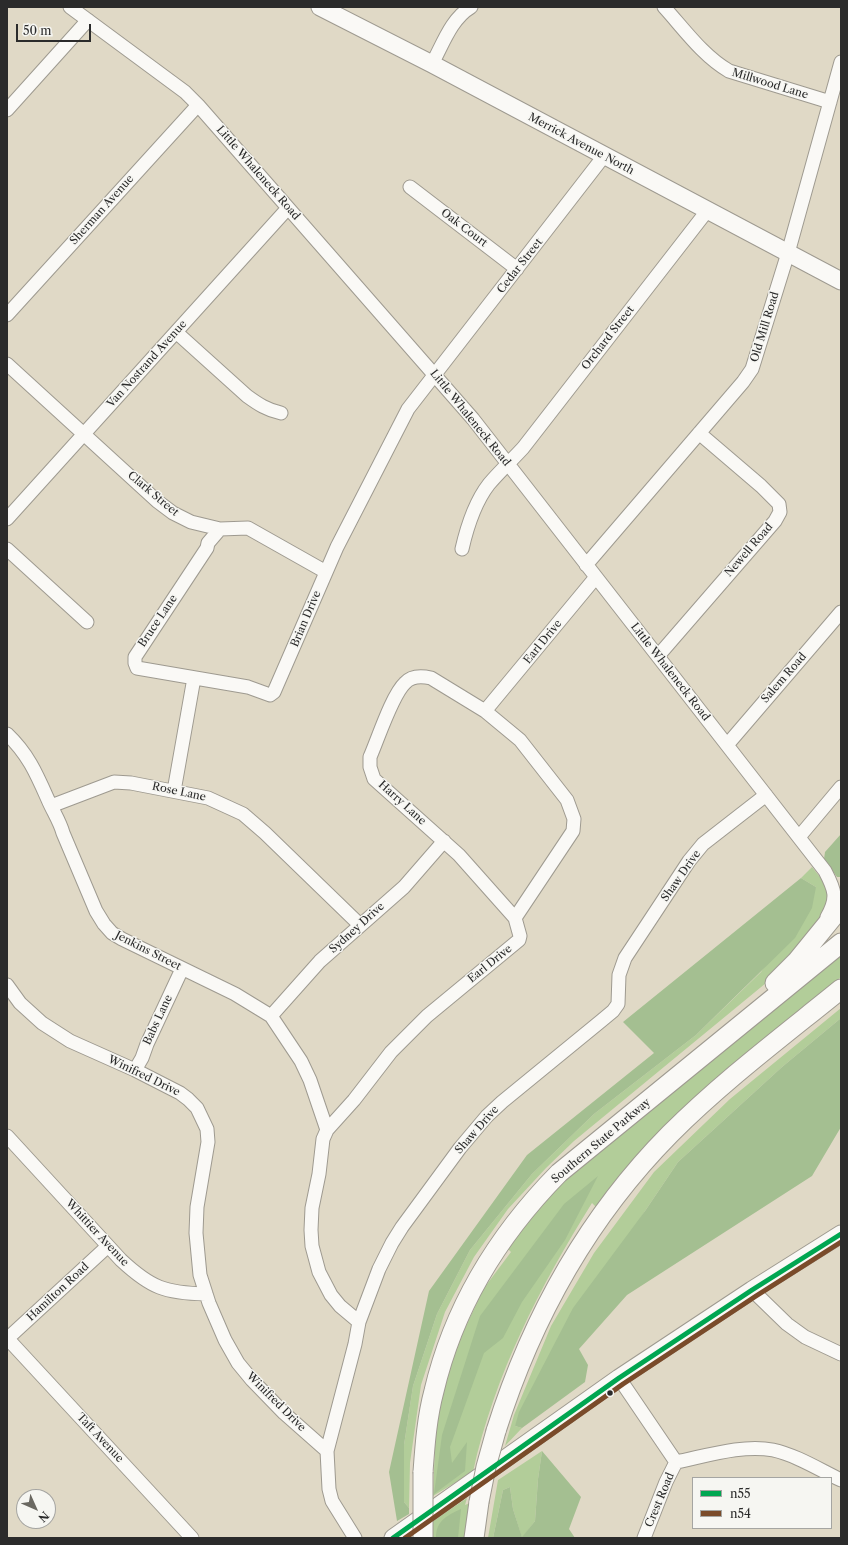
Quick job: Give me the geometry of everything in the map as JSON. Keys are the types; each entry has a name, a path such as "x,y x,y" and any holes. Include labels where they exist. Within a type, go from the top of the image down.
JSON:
{"highway":[{"path":"655,1095 717,1030 779,979 797,961 841,907"},
{"name":"Southern State Parkway","path":"423,1538 423,1472 426,1429 439,1369 461,1311 490,1257 524,1211 559,1173 841,943"},
{"path":"474,1538 479,1502 496,1431 513,1380 543,1311 580,1247 623,1188 659,1146 698,1107 841,989"}],"main road":[{"name":"Merrick Avenue North","path":"327,9 841,281"},
{"path":"393,1538 619,1378 752,1290 841,1234"}],"street":[{"name":"Little Whaleneck Road","path":"70,7 184,92 198,105 473,419 825,871 833,888 834,902 817,937"},
{"path":"432,64 455,20 465,10 471,7"},
{"name":"Millwood Lane","path":"664,7 704,52 719,65 729,71 830,102"},
{"path":"7,110 88,20"},
{"name":"Old Mill Road","path":"586,565 743,382 752,369 788,253 830,102 839,77 841,62"},
{"name":"Sherman Avenue","path":"7,315 198,105"},
{"name":"Cedar Street","path":"435,375 604,156"},
{"name":"Oak Court","path":"410,187 517,269"},
{"name":"Van Nostrand Avenue","path":"7,519 288,208"},
{"name":"Orchard Street","path":"462,549 467,527 482,495 489,484 523,448 707,211"},
{"path":"176,332 247,396 259,405 271,411 280,413"},
{"name":"Clark Street","path":"7,364 173,513 191,522 220,529 248,528 326,572"},
{"name":"Brian Drive","path":"194,678 248,688 270,695 274,692 337,547 408,408 435,375"},
{"name":"Newell Road","path":"658,656 775,521 780,512 779,504 761,486 699,433"},
{"name":"Bruce Lane","path":"194,678 137,668 135,657 207,548 208,543 220,529"},
{"path":"7,549 87,622"},
{"name":"Earl Drive","path":"486,711 596,577"},
{"name":"Salem Road","path":"727,745 841,612"},
{"name":"Harry Lane","path":"486,711 431,678 423,676 413,678 405,682 397,693 370,757 370,767 374,778 459,854 516,918"},
{"path":"174,791 194,678"},
{"path":"486,711 520,740 567,800 574,818 573,830 516,918"},
{"name":"Jenkins Street","path":"7,734 18,745 33,766 59,820 62,834 96,911 104,924 112,933 122,939 235,994 271,1016 301,1061 310,1080 327,1130"},
{"name":"Rose Lane","path":"51,806 114,782 131,783 208,798 243,814 271,838 360,925"},
{"path":"799,836 841,787"},
{"name":"Shaw Drive","path":"355,1538 332,1501 329,1489 327,1451 355,1344 359,1322 379,1269 392,1243 460,1148 488,1116 502,1102 613,1011 618,1004 619,975 625,958 689,861 703,844 766,795"},
{"name":"Sydney Drive","path":"271,1016 320,961 404,886 444,841"},
{"name":"Little Whaleneck Road","path":"825,871 841,881"},
{"name":"Earl Drive","path":"359,1322 340,1306 331,1295 319,1272 312,1246 312,1208 319,1174 323,1140 327,1130 354,1100 391,1052 427,1016 519,940 520,936 516,918"},
{"name":"Babs Lane","path":"134,1070 142,1058 146,1044 182,969"},
{"name":"Winifred Drive","path":"7,985 20,1002 42,1023 70,1041 180,1093 197,1108 207,1129 208,1142 197,1207 196,1233 200,1275 206,1294 225,1340 238,1363 252,1380 302,1429 327,1451"},
{"name":"Whittier Avenue","path":"7,1136 108,1246 136,1274 154,1285 172,1292 206,1294"},
{"name":"Hamilton Road","path":"7,1339 108,1246"},
{"path":"752,1290 787,1324 805,1337 841,1354"},
{"name":"Taft Avenue","path":"7,1339 192,1538"},
{"path":"619,1378 676,1462 742,1449 759,1448 774,1450 790,1456 841,1480"},
{"path":"302,1429 318,1433 328,1431 333,1428"},
{"name":"Crest Road","path":"644,1538 666,1482 676,1462"}],"green space":[{"path":"841,834 841,877 837,877 824,859 825,852"},
{"path":"812,867 826,886 829,902 828,909 783,969 574,1141 546,1168 508,1209 474,1257 445,1312 421,1385 410,1463 409,1508 404,1502 404,1445 413,1386 437,1314 470,1250 532,1174 594,1114 696,1035 761,972 816,887 801,878"},
{"path":"801,878 816,887 812,908 795,938 696,1035 594,1114 532,1174 470,1250 437,1314 413,1386 404,1445 404,1502 409,1508 409,1514 397,1521 389,1472 429,1291 527,1155 654,1053 623,1022"},
{"path":"841,955 841,977 692,1100 651,1142 596,1207 592,1203 554,1267 521,1333 493,1401 473,1472 433,1496 436,1419 456,1347 484,1288 511,1252 506,1247 543,1200"},
{"path":"841,1008 841,1018 782,1067 678,1162 645,1211 515,1426 522,1428 505,1446 514,1415 551,1326 594,1253 654,1172 730,1099"},
{"path":"841,1018 841,1127 812,1176 627,1295 579,1349 588,1365 585,1382 522,1428 515,1426 519,1412 573,1308 645,1211 678,1162 782,1067"},
{"path":"598,1176 565,1240 522,1302 503,1338 484,1353 450,1447 452,1463 467,1442 465,1471 434,1494 442,1435 480,1316 564,1204"},
{"path":"542,1451 535,1521 522,1538 513,1509 510,1487 503,1490 493,1538 488,1538 498,1480"},
{"path":"542,1451 581,1497 569,1529 575,1538 493,1538 503,1490 510,1487 513,1509 522,1537 535,1521"},
{"path":"467,1498 465,1505 470,1503 466,1538 433,1538 433,1521"},
{"path":"461,1509 458,1538 436,1538 436,1532 440,1523 446,1517"}],"transit line":[{"name":"n55","path":"393,1538 619,1378 752,1290 841,1234"},
{"name":"n54","path":"405,1538 623,1384 841,1242"}]}
